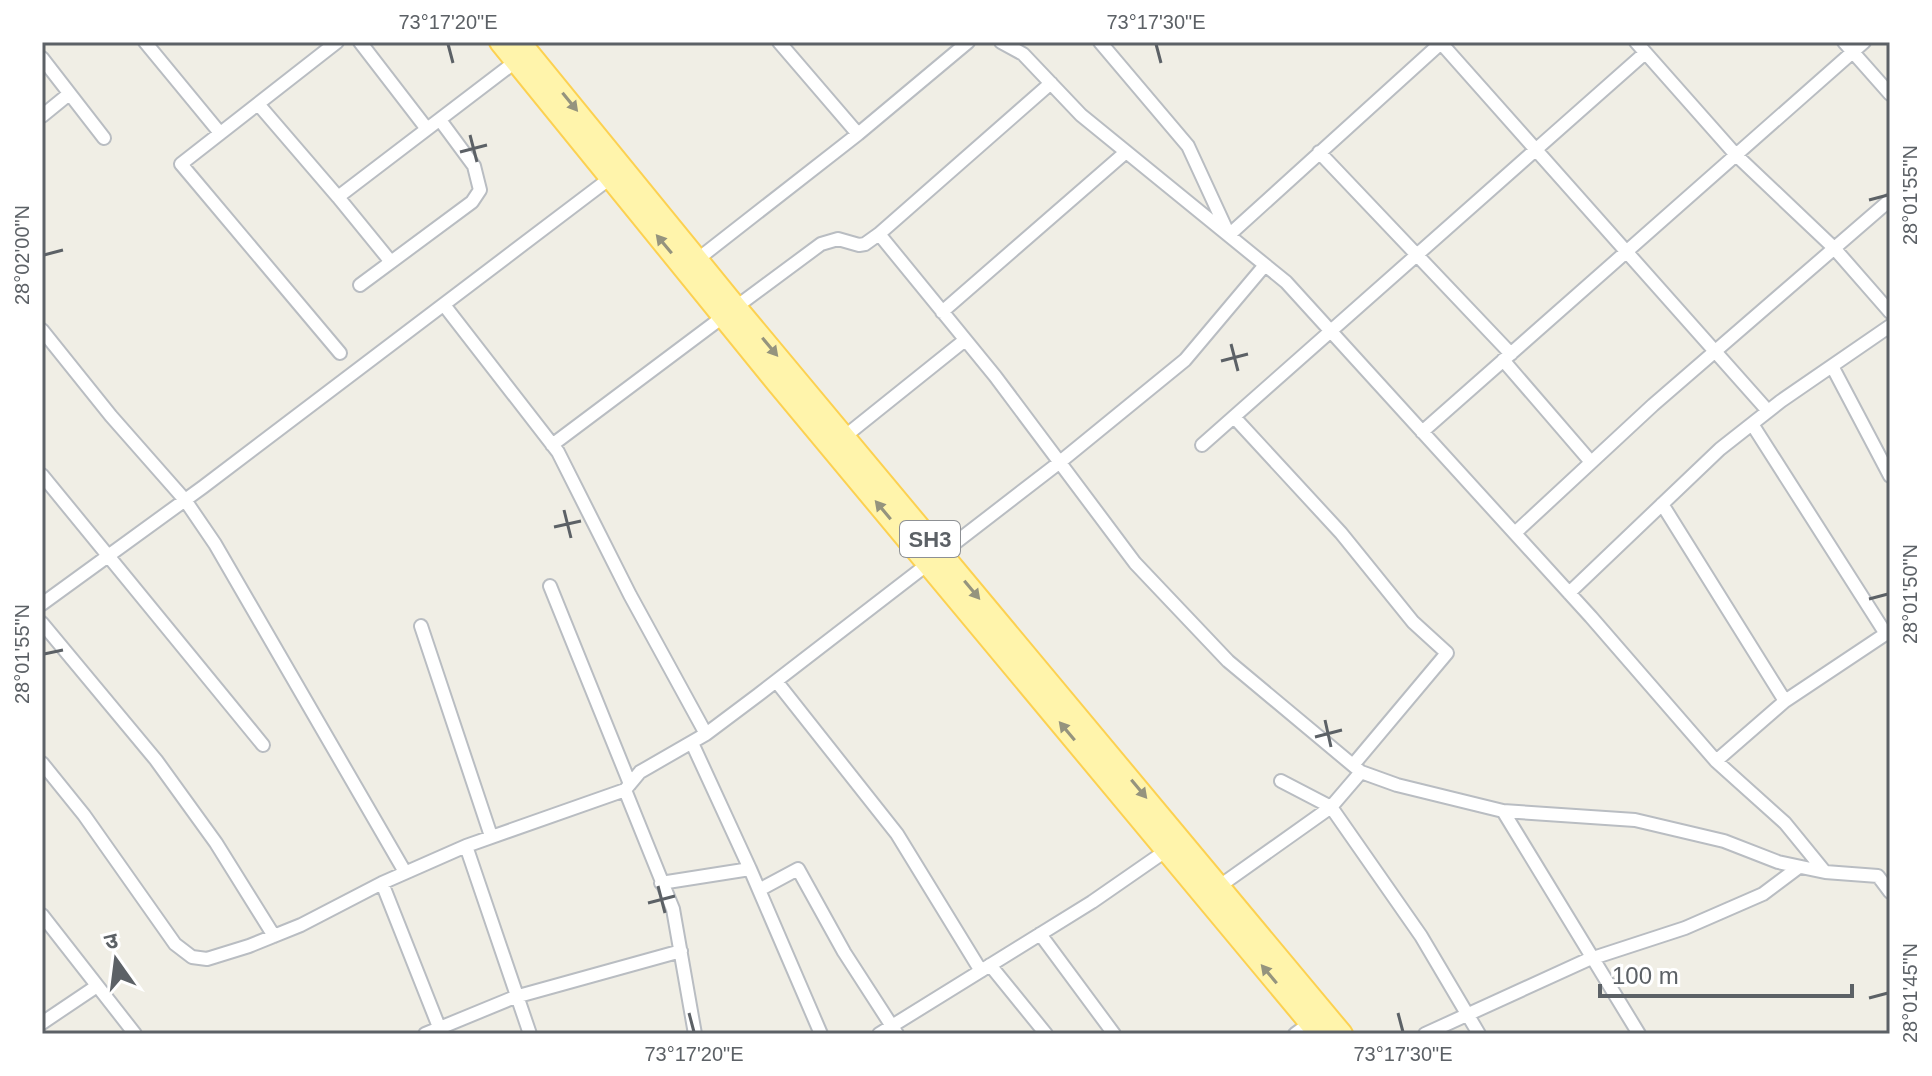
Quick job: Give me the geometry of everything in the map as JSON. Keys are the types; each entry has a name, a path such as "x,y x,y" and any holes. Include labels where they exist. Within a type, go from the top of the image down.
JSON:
{"main road":[{"name":"SH3","path":"500,42 526,49 698,259 730,311 935,559 1212,892 1342,1034"},
{"name":"SH3","path":"526,49 609,179 844,437 935,559 1167,850 1212,892 1308,1030"}],"street":[{"path":"145,42 220,133"},
{"path":"337,42 181,164 340,353"},
{"path":"360,42 427,129"},
{"path":"779,42 858,134"},
{"path":"698,259 858,134 968,42"},
{"path":"1001,42 1023,54 1081,115 1286,282 1569,593 1716,761 1785,823 1825,872"},
{"path":"1100,42 1188,146 1229,235"},
{"path":"1636,42 1736,155 1834,248 1890,312"},
{"path":"1422,432 1736,155 1848,47 1864,42"},
{"path":"1229,235 1441,43 1627,251 1713,353 1768,411"},
{"path":"1848,47 1890,94"},
{"path":"338,197 440,120 526,49"},
{"path":"1202,445 1645,53"},
{"path":"42,58 104,138"},
{"path":"552,445 821,244 838,239 865,244 879,234 1051,83"},
{"path":"42,116 69,94"},
{"path":"258,104 391,262"},
{"path":"360,285 472,202 480,190 474,166 440,120"},
{"path":"942,312 1126,152"},
{"path":"1319,152 1418,254 1507,357 1591,462"},
{"path":"42,604 185,500 609,179"},
{"path":"1515,533 1713,353 1890,200"},
{"path":"879,234 1060,462 1135,563 1228,661 1357,768 1397,785 1503,811 1635,820 1724,841 1799,867 1878,876 1890,892"},
{"path":"42,763 84,815 175,944 192,957 207,959 274,936 466,846 628,787 640,772 706,734 776,681 1060,462 1185,360 1265,265"},
{"path":"444,305 552,445 706,734"},
{"path":"1569,593 1720,449 1768,411 1890,326"},
{"path":"42,330 111,416 185,500 215,544 405,872"},
{"path":"844,437 965,340"},
{"path":"1832,366 1890,476"},
{"path":"1212,892 1331,807 1357,768 1447,653 1413,622 1341,533 1234,417"},
{"path":"1716,761 1785,701 1888,632 1752,424"},
{"path":"42,475 263,745"},
{"path":"1662,504 1785,701"},
{"path":"550,586 673,909 695,1034"},
{"path":"42,623 156,760 216,843 274,936"},
{"path":"421,626 491,836"},
{"path":"776,681 897,834 986,968 1046,1034"},
{"path":"692,743 821,1034"},
{"path":"1281,781 1331,807 1421,936 1479,1034"},
{"path":"1503,811 1639,1034"},
{"path":"466,846 530,1034"},
{"path":"879,1034 895,1030 1167,850"},
{"path":"1425,1034 1592,959 1685,928 1763,894 1799,867"},
{"path":"661,883 750,869"},
{"path":"759,890 798,869 844,952 895,1030"},
{"path":"382,883 439,1027"},
{"path":"42,915 135,1034"},
{"path":"1040,934 1114,1034"},
{"path":"425,1034 515,997 681,951"},
{"path":"42,1023 97,986"}]}
